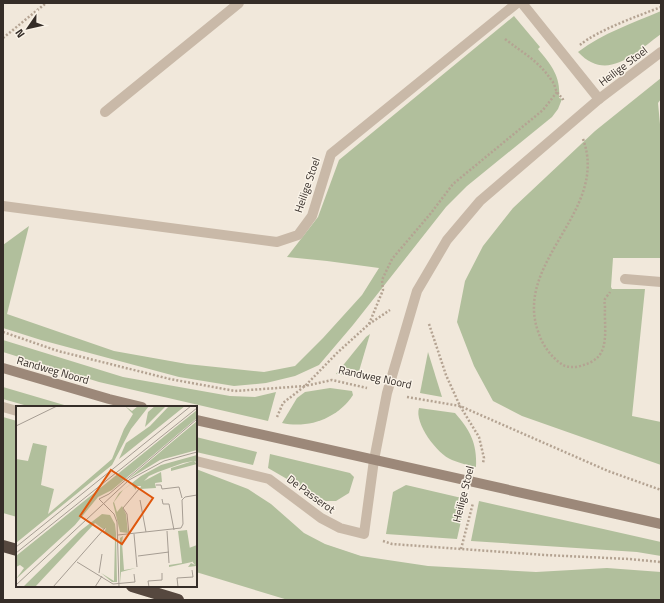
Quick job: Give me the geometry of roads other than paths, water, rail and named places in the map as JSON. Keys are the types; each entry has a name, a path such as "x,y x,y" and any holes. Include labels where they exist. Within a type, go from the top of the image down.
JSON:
{"highway":[{"path":"3,546 16,550"},
{"path":"135,587 178,600"}],"main road":[{"name":"Randweg Noord","path":"3,368 138,406"},
{"path":"197,420 661,524"}],"street":[{"path":"105,112 239,3"},
{"name":"Heilige Stoel","path":"3,206 276,242 298,235 312,216 331,154 517,3"},
{"name":"Heilige Stoel","path":"522,3 598,98"},
{"name":"Heilige Stoel","path":"374,460 387,393 417,291 447,240 480,201 598,98 661,52"},
{"path":"625,280 661,282"},
{"path":"3,407 16,411"},
{"name":"De Passerot","path":"197,460 269,479 321,518 340,528 364,534 374,460"}]}
